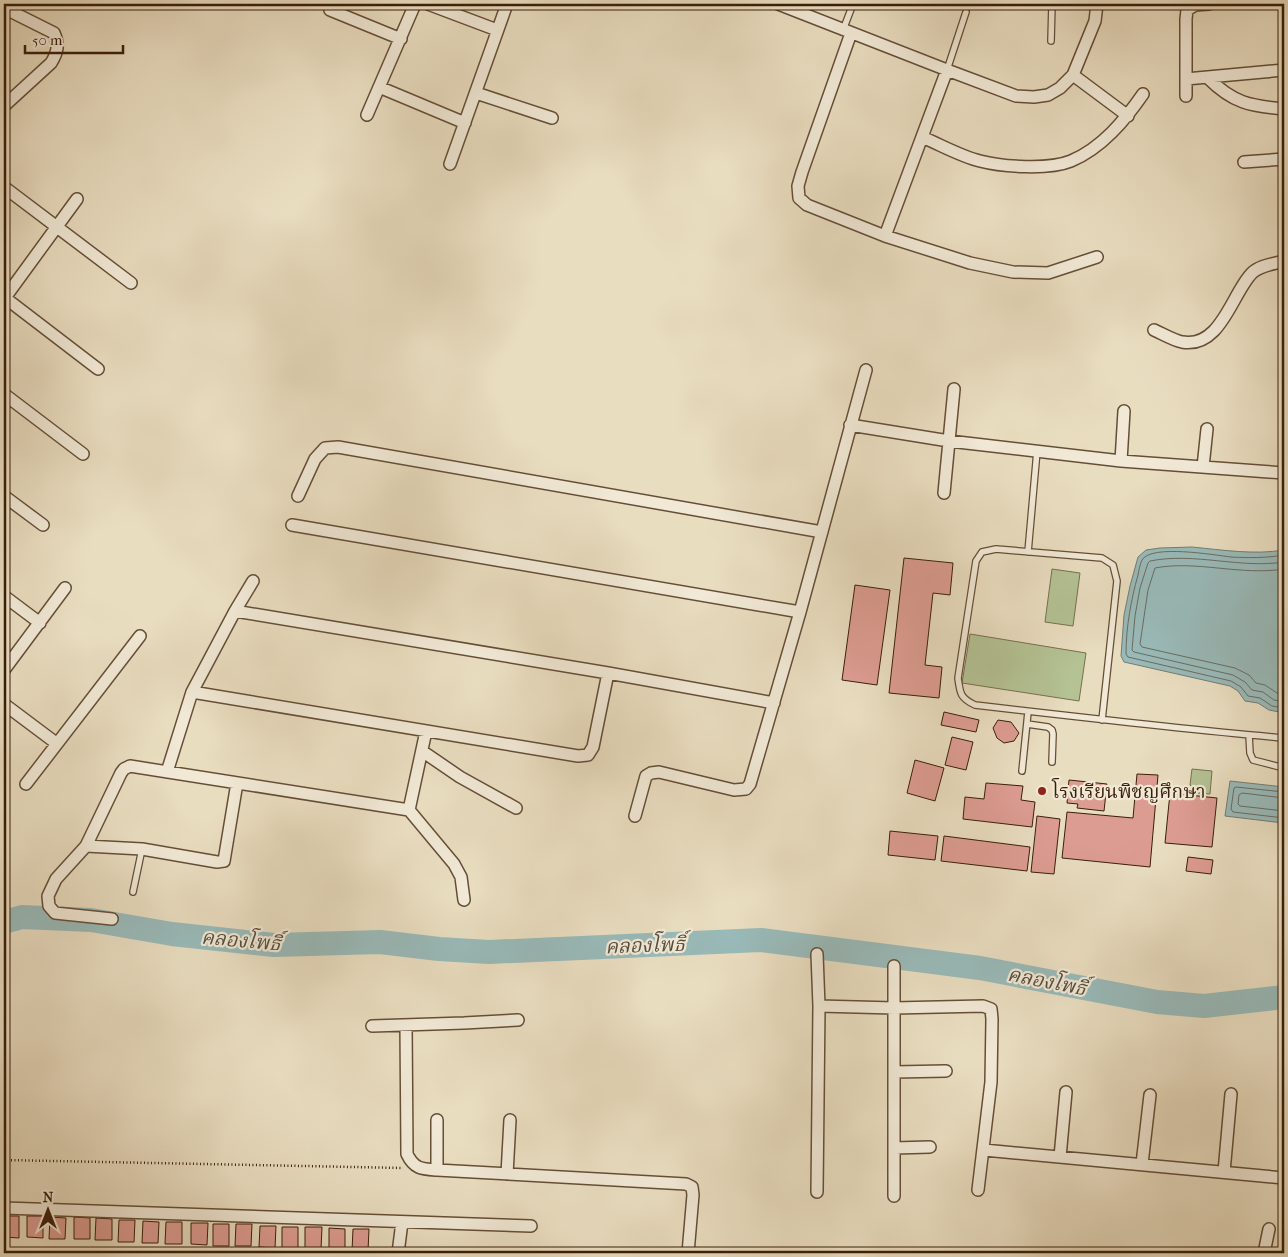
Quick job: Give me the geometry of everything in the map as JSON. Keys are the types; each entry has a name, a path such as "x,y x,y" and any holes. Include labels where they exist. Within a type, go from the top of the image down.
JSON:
{"street":[{"path":"367,115 414,4"},
{"path":"428,4 497,30"},
{"path":"450,164 507,4"},
{"path":"778,4 1016,96 1034,98 1048,95 1060,88 1073,75 1095,21 1097,4"},
{"path":"1186,96 1187,10 1195,5 1210,4"},
{"path":"4,8 54,32 58,48 51,63 4,106"},
{"path":"330,10 400,40"},
{"path":"847,31 802,172 798,186 799,198 808,205 885,236 970,263 1013,272 1048,273 1097,257"},
{"path":"885,236 947,70"},
{"path":"1186,79 1284,70"},
{"path":"1073,75 1128,116"},
{"path":"1208,78 1226,95 1242,102 1257,107 1284,109"},
{"path":"379,87 465,123"},
{"path":"476,93 552,118"},
{"path":"922,137 978,160 1000,165 1038,166 1070,162 1089,151 1128,116 1144,94"},
{"path":"1244,162 1284,159"},
{"path":"4,187 131,283"},
{"path":"77,200 4,298 98,368"},
{"path":"1154,330 1182,342 1196,342 1209,334 1225,318 1253,272 1264,266 1284,261"},
{"path":"635,816 646,776 651,773 659,772 734,790 746,789 750,784 800,612 866,370"},
{"path":"944,492 954,389"},
{"path":"4,394 83,454"},
{"path":"1121,461 1124,411"},
{"path":"850,425 949,441 1121,461 1284,473"},
{"path":"1203,467 1207,429"},
{"path":"298,496 315,459 325,448 338,447 822,532"},
{"path":"4,496 43,525"},
{"path":"292,525 800,612"},
{"path":"167,772 192,692 234,611 253,581"},
{"path":"4,670 65,588"},
{"path":"4,596 40,623"},
{"path":"234,611 774,702"},
{"path":"26,784 140,636"},
{"path":"192,692 578,756 588,755 594,747 608,673"},
{"path":"4,704 56,743"},
{"path":"409,810 426,731"},
{"path":"422,751 460,777 516,808"},
{"path":"112,919 55,913 49,906 48,896 56,879 86,846 124,769 130,766 409,810 454,864 460,877 464,900"},
{"path":"86,846 142,849 217,862 224,861 238,783"},
{"path":"816,1192 819,1006 817,954"},
{"path":"894,966 894,1196"},
{"path":"819,1006 894,1008 983,1006 991,1009 991,1082 978,1190"},
{"path":"372,1026 518,1020"},
{"path":"406,1025 407,1154 411,1162 420,1168 437,1170 686,1184 692,1187 693,1195 688,1253"},
{"path":"894,1072 946,1071"},
{"path":"1060,1157 1066,1092"},
{"path":"1224,1172 1231,1094"},
{"path":"1142,1164 1150,1095"},
{"path":"437,1120 437,1170"},
{"path":"507,1174 510,1120"},
{"path":"894,1148 930,1147"},
{"path":"984,1150 1284,1178"},
{"path":"4,1208 531,1226"},
{"path":"398,1253 402,1222"},
{"path":"1264,1253 1268,1228"}],"lane":[{"path":"847,31 852,4"},
{"path":"1050,41 1052,4"},
{"path":"947,70 966,12"},
{"path":"1028,552 1037,451"},
{"path":"1102,720 1117,581 1113,565 1102,558 996,550 982,552 976,561 958,678 964,700 975,705 1028,712 1102,720 1249,735 1284,738"},
{"path":"1022,771 1028,712"},
{"path":"1027,724 1048,727 1052,730 1052,762"},
{"path":"1249,735 1250,753 1253,760 1284,768"},
{"path":"134,892 142,849"}],"path":[{"path":"4,1160 420,1168"}],"green space":[{"path":"1052,569 1080,573 1073,626 1045,622"},
{"path":"970,634 1086,653 1079,701 962,683"},
{"path":"1192,769 1212,771 1210,794 1197,793 1190,785"}],"water":[{"path":"1192,547 1250,552 1284,550 1284,713 1269,710 1258,703 1245,701 1238,691 1230,686 1124,662 1121,656 1124,615 1138,557 1146,550"},
{"path":"1230,781 1284,787 1283,823 1225,816"}],"building":[{"path":"904,558 953,563 950,595 933,593 925,665 942,667 939,698 889,693"},
{"path":"855,585 890,590 877,685 842,680"},
{"path":"944,712 979,720 976,732 941,725"},
{"path":"998,720 1011,722 1019,733 1014,741 1004,743 997,738 993,728"},
{"path":"952,737 973,742 966,770 945,765"},
{"path":"915,760 944,768 935,801 907,793"},
{"path":"1137,774 1158,775 1150,867 1062,858 1067,812 1133,818"},
{"path":"1069,780 1107,784 1104,811 1077,808 1078,804 1067,803"},
{"path":"986,783 1023,786 1021,800 1035,802 1032,827 963,819 965,797 984,799"},
{"path":"1170,793 1217,798 1212,847 1165,843"},
{"path":"1037,816 1060,819 1054,874 1031,872"},
{"path":"890,831 938,836 935,860 888,855"},
{"path":"944,836 1030,847 1027,871 941,861"},
{"path":"1188,857 1213,860 1211,874 1186,871"},
{"path":"4,1216 19,1216 19,1238 4,1237"},
{"path":"27,1216 43,1216 43,1238 27,1237"},
{"path":"50,1217 66,1218 65,1239 49,1239"},
{"path":"74,1217 90,1218 90,1239 74,1239"},
{"path":"96,1218 112,1219 112,1240 95,1240"},
{"path":"119,1220 135,1220 134,1242 118,1242"},
{"path":"143,1221 159,1222 158,1243 142,1243"},
{"path":"166,1222 182,1222 182,1244 165,1244"},
{"path":"191,1223 208,1223 207,1245 191,1244"},
{"path":"213,1224 229,1224 229,1246 213,1246"},
{"path":"236,1224 252,1224 251,1246 235,1246"},
{"path":"260,1226 276,1226 275,1248 259,1247"},
{"path":"282,1227 298,1227 298,1249 282,1249"},
{"path":"305,1227 322,1227 321,1249 305,1249"},
{"path":"329,1228 345,1229 345,1250 329,1250"},
{"path":"353,1229 369,1229 368,1251 352,1251"}],"waterway":[{"name":"คลองโพธิ์","path":"4,922 22,917 91,920 172,934 274,945 380,942 439,949 489,952 761,940 980,968 1157,1002 1204,1006 1284,997"}],"place":[{"name":"โรงเรียนพิชญศึกษา","path":"1042,791"}]}
